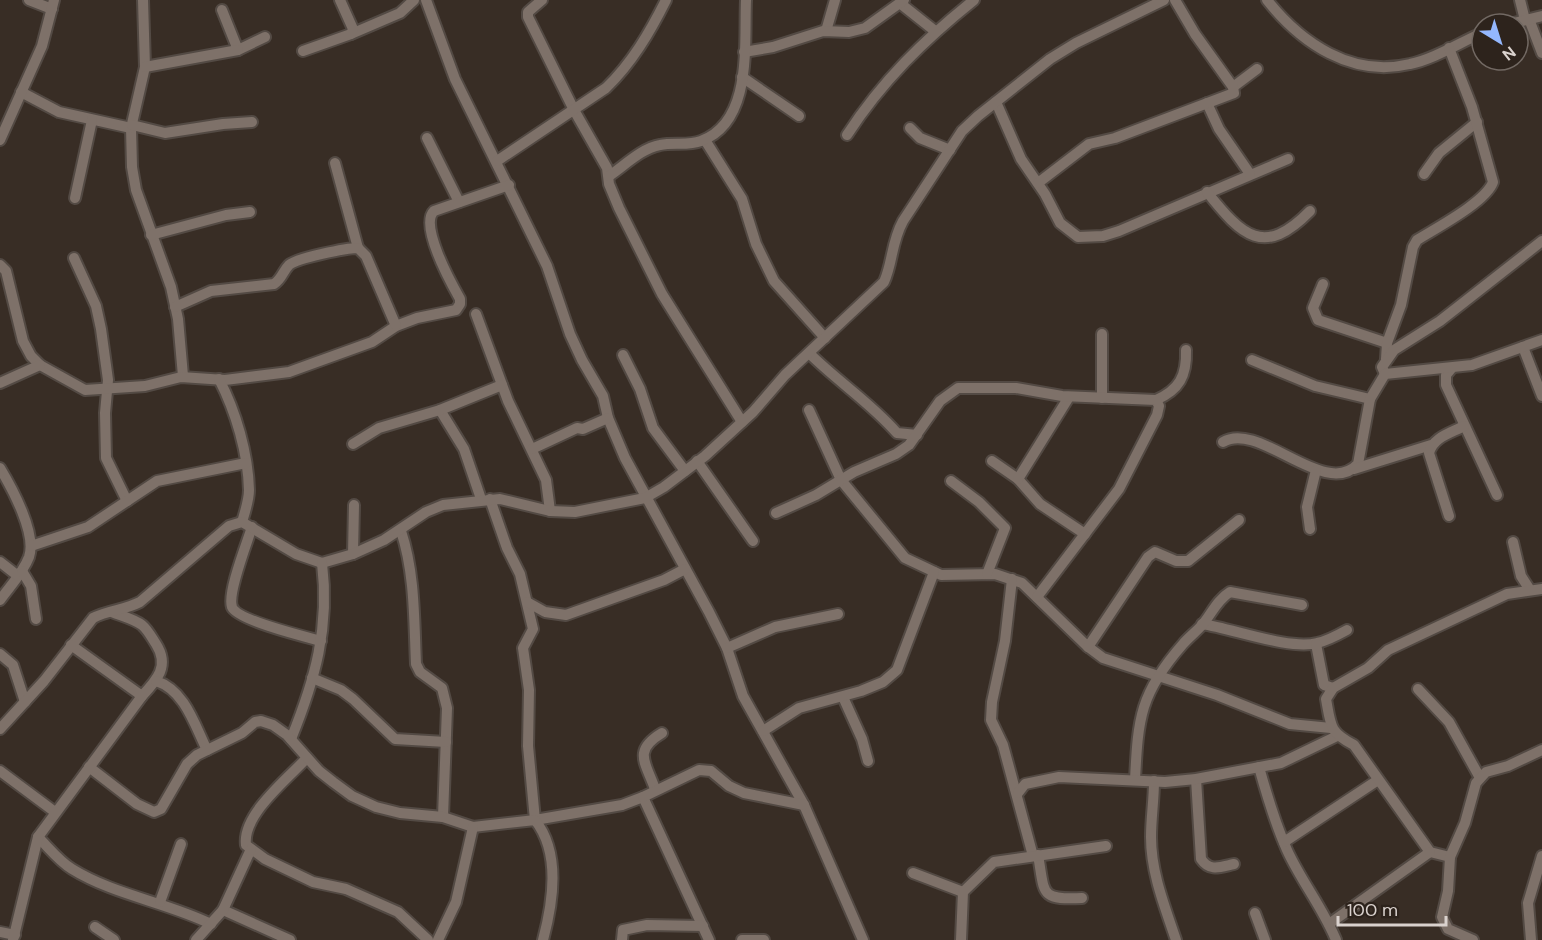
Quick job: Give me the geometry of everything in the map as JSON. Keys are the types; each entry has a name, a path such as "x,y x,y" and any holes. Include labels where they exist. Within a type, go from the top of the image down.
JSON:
{"street":[{"path":"0,140 42,46 53,5 29,0"},
{"path":"143,0 144,66 131,127 132,167 151,235 175,307 183,376"},
{"path":"340,0 353,29 351,34"},
{"path":"303,51 400,13 414,0"},
{"path":"426,0 451,69 547,266 582,360 603,396 608,418 645,498 727,648 743,696 804,805 863,940"},
{"path":"543,0 528,12 528,17 574,110 593,140 609,176 609,184 619,208 662,294 742,423"},
{"path":"497,161 606,88 620,74 654,24 666,0"},
{"path":"609,176 659,145 693,144 705,140 728,120 738,99 742,77 746,0"},
{"path":"826,31 835,0"},
{"path":"847,135 895,70 934,31 974,0"},
{"path":"0,729 26,702 93,618 126,609 140,602 229,526 247,524 296,554 322,563 352,554 401,531 426,512 443,505 486,499 518,502 550,511 575,512 645,498 685,471 742,423 809,353 884,282 890,269 895,236 962,131 996,102 1068,48 1164,0"},
{"path":"1038,183 1089,144 1115,138 1234,93 1233,87 1195,34 1175,0"},
{"path":"1267,0 1291,27 1329,55 1381,66 1412,64 1470,38"},
{"path":"744,52 773,47 826,31 849,32 865,28 902,2 934,31"},
{"path":"222,10 238,50"},
{"path":"1530,26 1542,53"},
{"path":"144,66 238,50 265,37"},
{"path":"1385,374 1382,367 1386,358 1387,342 1401,305 1413,247 1417,240 1490,190 1493,174 1484,156 1477,122 1449,48"},
{"path":"1233,87 1257,69"},
{"path":"742,77 799,116"},
{"path":"21,92 59,112 165,133 252,122"},
{"path":"996,102 1021,159 1038,183 1060,223 1078,237 1103,236 1119,231 1288,159"},
{"path":"1208,103 1219,129 1250,174"},
{"path":"75,198 92,120"},
{"path":"1424,174 1439,153 1477,122"},
{"path":"910,128 920,138 950,150"},
{"path":"427,138 459,202"},
{"path":"705,140 742,199 756,244 774,280 825,338"},
{"path":"335,163 358,248 366,256 396,326"},
{"path":"0,265 6,271 24,341 31,356 40,365 85,390 145,386 183,376 219,379 289,372 372,342 396,326 417,318 456,310 460,304 428,222 434,211 509,185"},
{"path":"1207,192 1223,211 1258,238 1267,239 1289,230 1310,211"},
{"path":"151,235 226,215 250,212"},
{"path":"1386,358 1440,321 1542,241"},
{"path":"175,307 212,291 274,284 280,280 289,266 298,260 358,248"},
{"path":"75,258 96,306 105,349 108,390 105,413 106,458 127,501"},
{"path":"1323,284 1312,308 1318,320 1387,342"},
{"path":"476,314 502,386 546,480 550,511"},
{"path":"1102,334 1102,398"},
{"path":"1385,374 1451,369 1472,365 1542,340"},
{"path":"1523,347 1542,396"},
{"path":"776,513 896,454 917,435 940,401 958,388 1016,388 1070,397 1156,400 1172,393 1183,378 1186,350"},
{"path":"809,353 897,432 917,435"},
{"path":"623,356 640,389 652,428 685,471"},
{"path":"1252,360 1315,386 1370,399"},
{"path":"0,382 40,365"},
{"path":"1451,369 1446,375 1446,385 1497,495"},
{"path":"1354,469 1358,464 1370,399 1385,374"},
{"path":"219,379 234,415 246,463 249,492 247,524 231,606 236,613 281,630 321,641"},
{"path":"353,444 379,428 440,410 502,386"},
{"path":"1018,479 1070,397"},
{"path":"1037,597 1119,489 1146,442 1158,415 1159,406 1156,400"},
{"path":"440,410 464,449 520,574 531,621 532,629 523,648 529,690 528,746 535,820 545,837 552,860 550,913 543,940"},
{"path":"809,410 841,480 892,545 905,558 941,575 987,574 1012,579 1037,597 1088,647 1103,658 1216,695 1290,724 1334,732 1354,745 1430,852 1450,857"},
{"path":"532,449 577,428 583,429 608,418"},
{"path":"1223,442 1230,438 1245,439 1325,473 1354,469 1431,445 1464,426"},
{"path":"896,454 897,432"},
{"path":"1431,445 1430,453 1449,516"},
{"path":"697,461 753,541"},
{"path":"992,461 1018,479 1040,504 1085,534"},
{"path":"31,546 88,527 164,479 246,463"},
{"path":"0,468 19,507 31,546 20,574 0,600"},
{"path":"1311,529 1308,507 1316,470"},
{"path":"951,481 980,502 1005,528 987,574"},
{"path":"352,554 354,505"},
{"path":"1088,647 1148,557 1155,552 1176,561 1188,561 1239,520"},
{"path":"401,531 407,549 413,594 416,664 420,672 442,688 445,695 443,818"},
{"path":"1513,542 1521,576 1536,590"},
{"path":"0,562 20,574 31,586 36,619"},
{"path":"291,740 312,678 321,641 326,594 322,563"},
{"path":"527,602 545,612 566,615 664,580 685,569"},
{"path":"763,731 799,708 843,697 883,682 897,670 934,572"},
{"path":"1012,579 1005,642 992,702 991,720 1004,745 1044,888 1049,896 1056,899 1082,898"},
{"path":"1334,732 1326,699 1333,688 1368,668 1388,650 1507,594 1536,590"},
{"path":"1135,780 1137,729 1144,700 1158,676 1183,644 1203,624 1221,598 1230,592 1302,605"},
{"path":"0,932 14,938 38,837 142,696 156,681 162,669 163,658 153,639 140,624 112,612"},
{"path":"531,621 545,612"},
{"path":"727,648 775,627 837,614"},
{"path":"1203,624 1275,641 1316,644 1347,630"},
{"path":"1316,644 1324,685 1333,688"},
{"path":"71,645 142,696"},
{"path":"0,654 14,665 26,702"},
{"path":"312,678 341,690 353,699 384,732 395,738 446,742"},
{"path":"156,681 166,684 184,704 207,750"},
{"path":"1418,689 1449,722 1479,776 1465,823 1450,857 1443,923 1448,929 1473,940"},
{"path":"843,697 862,739 868,761"},
{"path":"89,767 146,810 154,812 161,809 187,764 207,750 242,733 255,722 261,721 273,725 291,740 318,771 352,796 376,807 400,813 443,818 473,827 535,820 622,805 699,770 711,771 729,786 744,793 804,805"},
{"path":"1018,793 1025,784 1059,777 1154,781 1196,779 1281,763 1334,732"},
{"path":"655,789 643,761 643,750 649,741 662,733"},
{"path":"1479,776 1542,750"},
{"path":"307,758 271,795 251,821 245,835 246,845 265,859 313,882 346,889 379,902 408,918 428,940"},
{"path":"1259,767 1274,821 1329,924 1335,940"},
{"path":"0,771 55,812"},
{"path":"1196,779 1202,858 1206,866 1212,869 1234,864"},
{"path":"1284,842 1378,780"},
{"path":"1154,781 1151,837 1153,857 1166,915 1176,940"},
{"path":"643,797 709,940"},
{"path":"438,940 456,902 473,827"},
{"path":"38,837 70,868 94,881 160,902 211,924"},
{"path":"160,902 180,844"},
{"path":"961,940 963,892 994,862 1106,846"},
{"path":"196,940 223,910 251,849"},
{"path":"1329,924 1430,852"},
{"path":"1531,940 1528,903 1542,856"},
{"path":"913,873 963,892"},
{"path":"223,910 290,940"},
{"path":"1255,913 1265,940"},
{"path":"622,940 623,930 647,925 703,926"},
{"path":"96,927 114,940"},
{"path":"742,940 764,940"}]}
